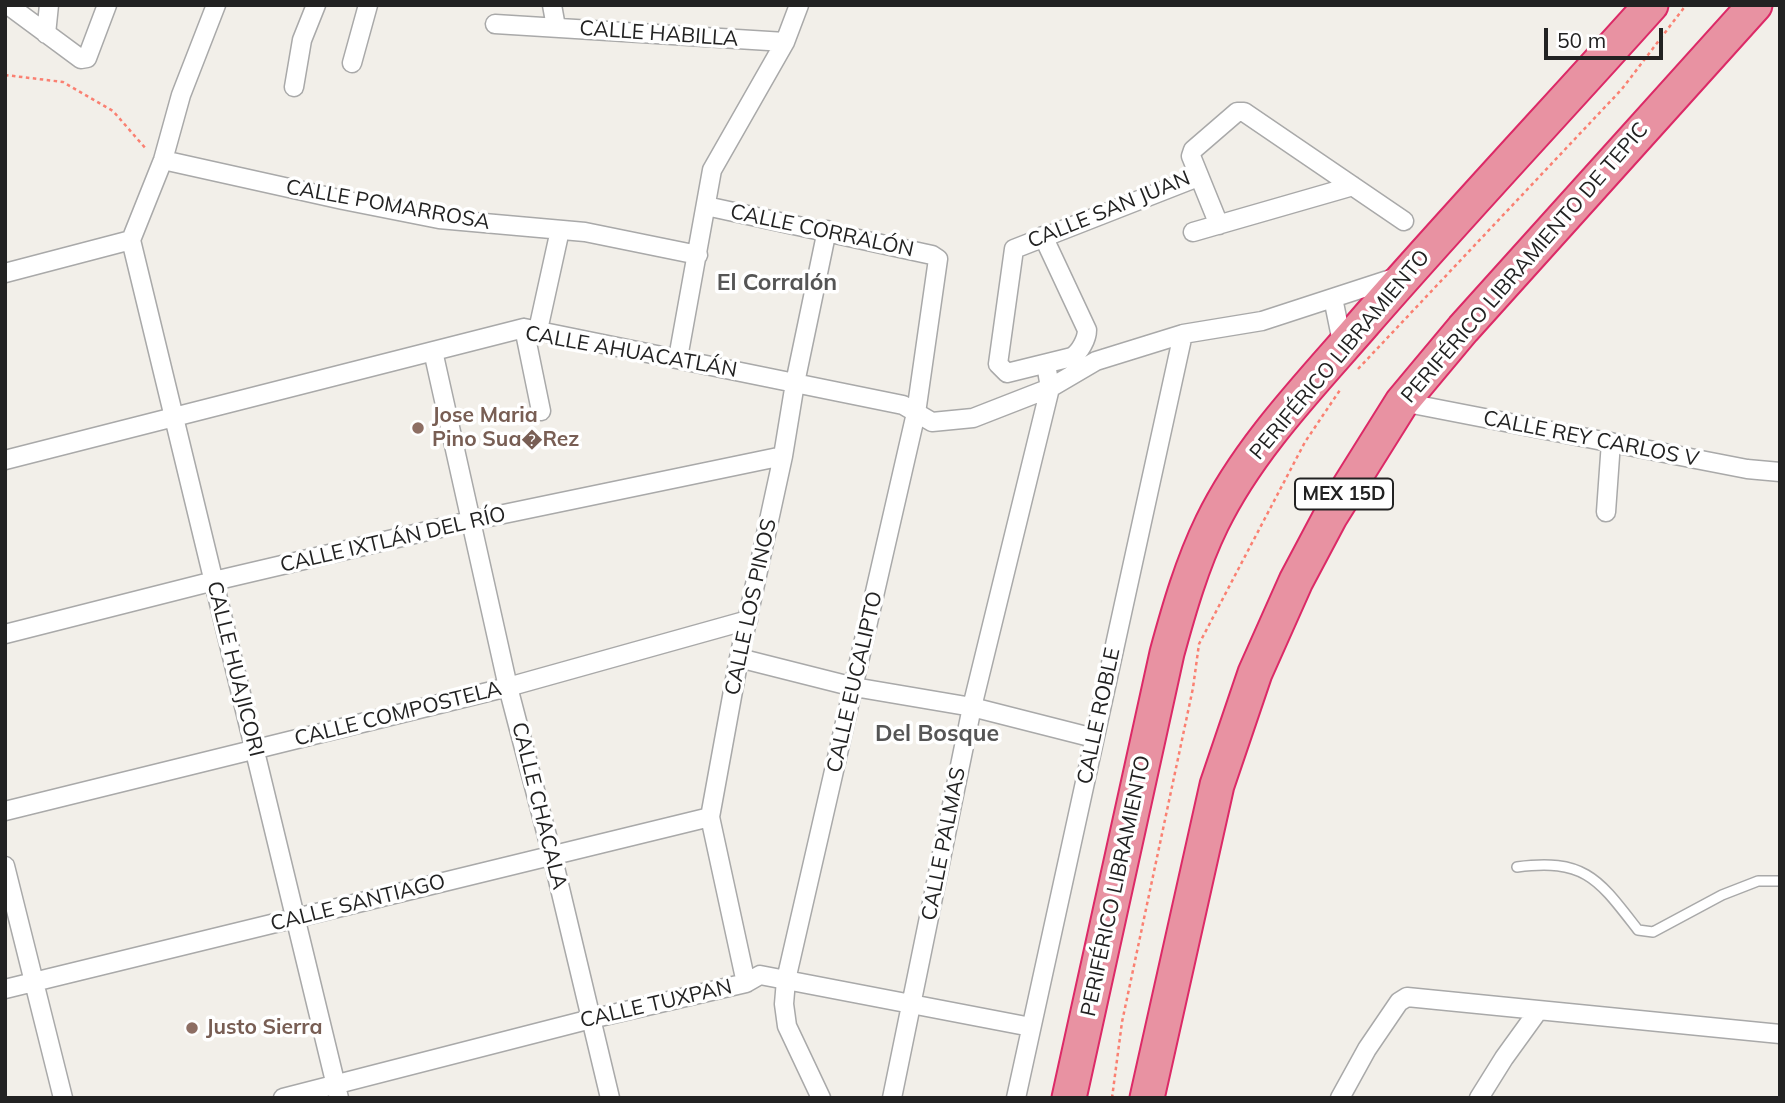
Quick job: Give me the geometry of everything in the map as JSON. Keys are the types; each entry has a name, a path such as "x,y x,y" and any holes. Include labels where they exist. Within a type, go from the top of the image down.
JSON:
{"highway":[{"name":"PERIFÉRICO LIBRAMIENTO","path":"1069,1098 1167,653 1182,598 1213,522 1232,488 1274,429 1343,347 1651,5"},
{"name":"PERIFÉRICO LIBRAMIENTO DE TEPIC","path":"1147,1098 1217,785 1255,673 1296,581 1330,517 1402,402 1463,328 1755,5"}],"street":[{"path":"8,5 80,59 87,58 107,5"},
{"path":"46,34 49,5"},
{"path":"5,273 131,240 156,156 216,5"},
{"path":"294,87 302,40 316,5"},
{"path":"352,63 368,5"},
{"name":"CALLE HABILLA","path":"552,5 556,27 785,42"},
{"path":"678,358 712,170 785,42 799,5"},
{"path":"495,24 556,27"},
{"name":"CALLE SAN JUAN","path":"1046,364 1007,373 998,364 1014,249 1198,177 1191,156 1193,150 1237,112 1244,112 1404,221"},
{"name":"CALLE POMARROSA","path":"156,156 343,200 439,219 585,232 698,255"},
{"path":"1198,177 1219,225"},
{"path":"1194,232 1353,186"},
{"name":"CALLE CORRALÓN","path":"706,206 827,230 932,255 938,259"},
{"path":"541,411 531,329 560,230"},
{"name":"CALLE LOS PINOS","path":"746,983 710,817 739,659 783,456 795,383 827,230"},
{"path":"1043,236 1087,330 1087,336 1076,354 1046,364 1050,388"},
{"name":"CALLE HUAJICORI","path":"131,240 338,1091"},
{"name":"CALLE EUCALIPTO","path":"821,1098 786,1026 786,980 916,413 938,259"},
{"name":"CALLE AHUACATLÁN","path":"5,460 432,351 531,329 903,405 932,422 973,418 1050,388 1096,361 1183,334 1262,321 1407,274"},
{"path":"1333,298 1343,347"},
{"name":"CALLE ROBLE","path":"1016,1098 1183,334"},
{"name":"CALLE CHACALA","path":"432,351 508,687 552,855 610,1098"},
{"name":"CALLE PALMAS","path":"892,1098 972,707 1050,388"},
{"name":"CALLE REY CARLOS V","path":"1402,402 1747,469 1780,472"},
{"path":"1606,512 1611,442"},
{"name":"CALLE IXTLÁN DEL RÍO","path":"5,634 214,581 470,521 783,456"},
{"name":"CALLE COMPOSTELA","path":"5,811 508,687 748,620"},
{"path":"739,659 854,687 972,707 1094,738"},
{"name":"CALLE SANTIAGO","path":"5,989 710,817"},
{"path":"5,866 63,1098"},
{"name":"CALLE TUXPAN","path":"284,1098 338,1091 591,1019 746,983 760,975 1031,1027"},
{"path":"1340,1098 1367,1049 1399,1002 1406,997 1780,1034"},
{"path":"1479,1098 1538,1011"}],"lane":[{"path":"1517,867 1535,865 1576,869 1602,884 1638,930 1653,932 1722,895 1758,881 1780,881"}],"path":[{"path":"5,75 62,82 113,111 156,156"}],"place":[{"name":"Jose Maria Pino Sua�Rez","path":"418,428"},
{"name":"Justo Sierra","path":"192,1028"}],"district":[{"name":"El Corralón","path":"777,283"},
{"name":"Del Bosque","path":"937,734"}]}
